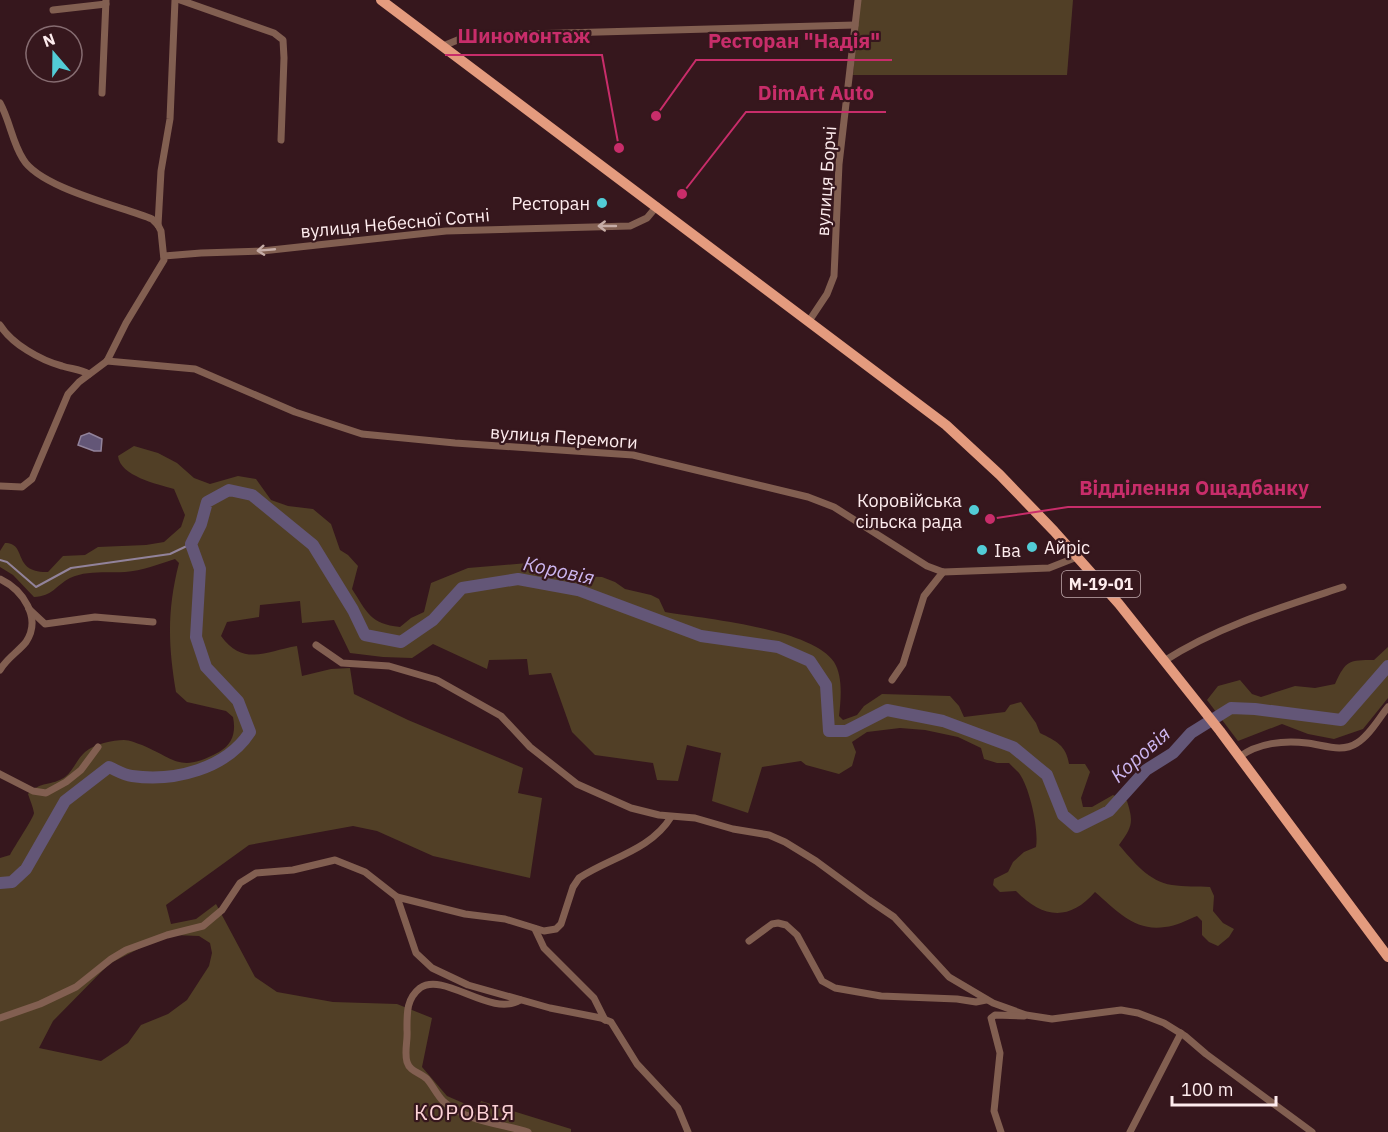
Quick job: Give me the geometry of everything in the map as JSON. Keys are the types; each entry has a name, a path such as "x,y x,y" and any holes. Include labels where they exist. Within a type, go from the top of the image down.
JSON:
{"main road":[{"name":"М-19-01","path":"381,0 946,424 1000,475 1116,601 1220,731 1388,957"}],"street":[{"path":"0,486 22,487 36,473 68,394 107,361 164,256 159,226 162,161 170,119 175,0"},
{"path":"180,0 274,33 283,40 281,140"},
{"name":"вулиця Борчі","path":"809,321 827,294 834,276 839,164 858,0"},
{"path":"53,9 106,2 102,93"},
{"path":"443,46 460,39 485,35 855,25"},
{"path":"0,103 20,154 32,170 55,184 152,219 159,226"},
{"name":"вулиця Небесної Сотні","path":"164,256 250,252 446,231 630,226 638,224 657,206"},
{"path":"0,325 12,339 46,360 89,374"},
{"name":"вулиця Перемоги","path":"107,361 195,369 295,412 362,434 454,444 633,456 817,500 838,509 927,566 943,572 1046,568 1077,557"},
{"path":"892,680 900,670 906,656 924,596 943,572"},
{"path":"0,579 21,594 29,609 45,624 95,617 153,622"},
{"path":"1164,661 1189,645 1291,604 1343,588"},
{"path":"0,670 24,644 30,633 29,609"},
{"path":"316,645 342,663 389,666 436,680 501,716 530,747 577,784 638,810 671,817 695,818 733,829 769,835 798,849 894,917 949,977 986,1000 1026,1015 1057,1019 1121,1010 1153,1019 1181,1033 1312,1132"},
{"path":"1239,757 1257,748 1286,742 1349,747 1364,738 1388,707"},
{"path":"0,774 33,792 46,793 59,787 76,774 86,765 98,747"},
{"path":"0,1018 40,1004 76,987 126,950 167,935 203,926 222,910 240,883 256,873 293,870 335,860 365,872 397,897 544,931 557,928 562,922 573,887 579,878 642,844 664,826 671,817"},
{"path":"397,897 414,950 423,962 462,982 560,1011 605,1020 615,1026 626,1049 642,1070 677,1106 688,1132"},
{"path":"749,941 772,924 786,925 797,935 822,981 835,988 903,998 957,999 976,1002 986,1000"},
{"path":"535,929 544,948 594,998 605,1020"},
{"path":"520,1000 512,1003 494,1002 437,984 427,985 411,998 407,1013 406,1057 409,1067 424,1077 444,1101 455,1109 477,1118 528,1132"},
{"path":"1001,1132 994,1112 1000,1058 991,1018 993,1015 1014,1017 1026,1015"},
{"path":"1130,1132 1181,1033"}],"shaded area":[{"path":"860,0 1073,0 1067,75 853,75"},
{"path":"89,433 102,439 101,451 78,445 81,436"},
{"path":"134,446 158,453 177,463 194,478 210,484 238,476 256,479 271,500 288,506 313,509 331,524 340,550 358,566 352,589 370,616 382,623 400,627 411,618 424,612 431,583 468,568 528,563 563,578 602,577 625,589 659,599 665,612 756,627 804,641 822,650 837,668 841,688 839,716 843,720 857,715 864,706 882,694 950,696 959,706 964,717 1005,712 1010,705 1021,702 1036,723 1040,733 1063,748 1069,764 1085,764 1090,772 1081,798 1083,807 1092,807 1113,795 1127,801 1131,820 1127,834 1119,845 1136,864 1156,880 1164,883 1177,886 1210,887 1214,896 1213,911 1223,923 1234,929 1229,937 1218,946 1209,942 1202,935 1202,921 1197,916 1173,925 1154,928 1135,923 1095,892 1075,908 1056,913 1036,907 1016,891 1000,892 993,885 994,879 1008,872 1013,862 1024,852 1036,847 1033,809 1023,780 1009,763 997,763 984,759 981,748 958,737 925,730 900,728 867,732 852,742 856,752 852,766 839,774 806,765 801,761 762,767 748,813 712,801 721,753 687,745 678,781 657,780 653,763 595,755 572,732 551,673 529,675 527,659 489,660 487,669 433,644 412,658 350,653 334,620 302,623 300,601 260,605 259,617 227,622 221,636 230,646 247,654 256,654 297,646 302,676 331,669 350,668 354,694 408,720 523,768 518,793 542,798 530,878 433,856 377,831 353,826 249,845 166,905 171,924 196,919 216,904 255,977 277,992 333,1002 397,1004 432,1018 422,1067 447,1096 477,1109 481,1101 571,1129 571,1132 0,1132 0,858 10,855 33,816 34,811 28,794 37,787 65,777 85,752 104,743 128,740 171,759 187,763 219,752 228,745 234,733 233,717 226,711 187,702 176,692 171,659 170,628 172,596 179,563 175,559 131,571 77,575 50,593 34,597 13,575 0,567 0,551 5,543 12,544 16,548 29,568 48,572 63,556 85,555 98,547 164,542 181,527 185,515 174,489 149,482 132,474 120,463 118,456","holes":["174,935 199,936 210,943 212,953 209,966 187,1000 168,1014 141,1025 128,1043 101,1061 39,1048 53,1021 109,964 144,946"]},
{"path":"1388,647 1388,698 1363,729 1334,739 1308,734 1282,724 1238,741 1207,700 1218,686 1240,680 1252,694 1261,697 1295,686 1315,688 1335,684 1342,670 1349,663 1374,660"}],"waterway":[{"name":"Коровія","path":"0,883 12,882 26,869 65,801 109,767 123,774 148,777 165,777 198,770 227,755 240,745 250,732 238,701 206,667 196,637 200,569 191,544 201,524 207,502 229,490 252,495 313,545 353,610 365,635 401,642 433,620 462,588 518,579 578,590 701,636 778,647 810,661 826,685 829,731 846,731 887,710 943,721 1013,747 1047,775 1063,815 1077,827 1109,811 1146,770 1173,753 1191,733 1231,708 1341,720 1388,666"},
{"path":"0,560 7,562 36,587 71,568 170,554 191,544"}],"place":[{"name":"Ресторан \"Надія\"","path":"656,116"},
{"name":"Шиномонтаж","path":"619,148"},
{"name":"DimArt Auto","path":"682,194"},
{"name":"Ресторан","path":"602,203"},
{"name":"Коровійська сільска рада","path":"974,510"},
{"name":"Відділення Ощадбанку","path":"990,519"},
{"name":"Айріс","path":"1032,547"},
{"name":"Іва","path":"982,550"}],"district":[{"name":"КОРОВІЯ","path":"465,1112"}]}
